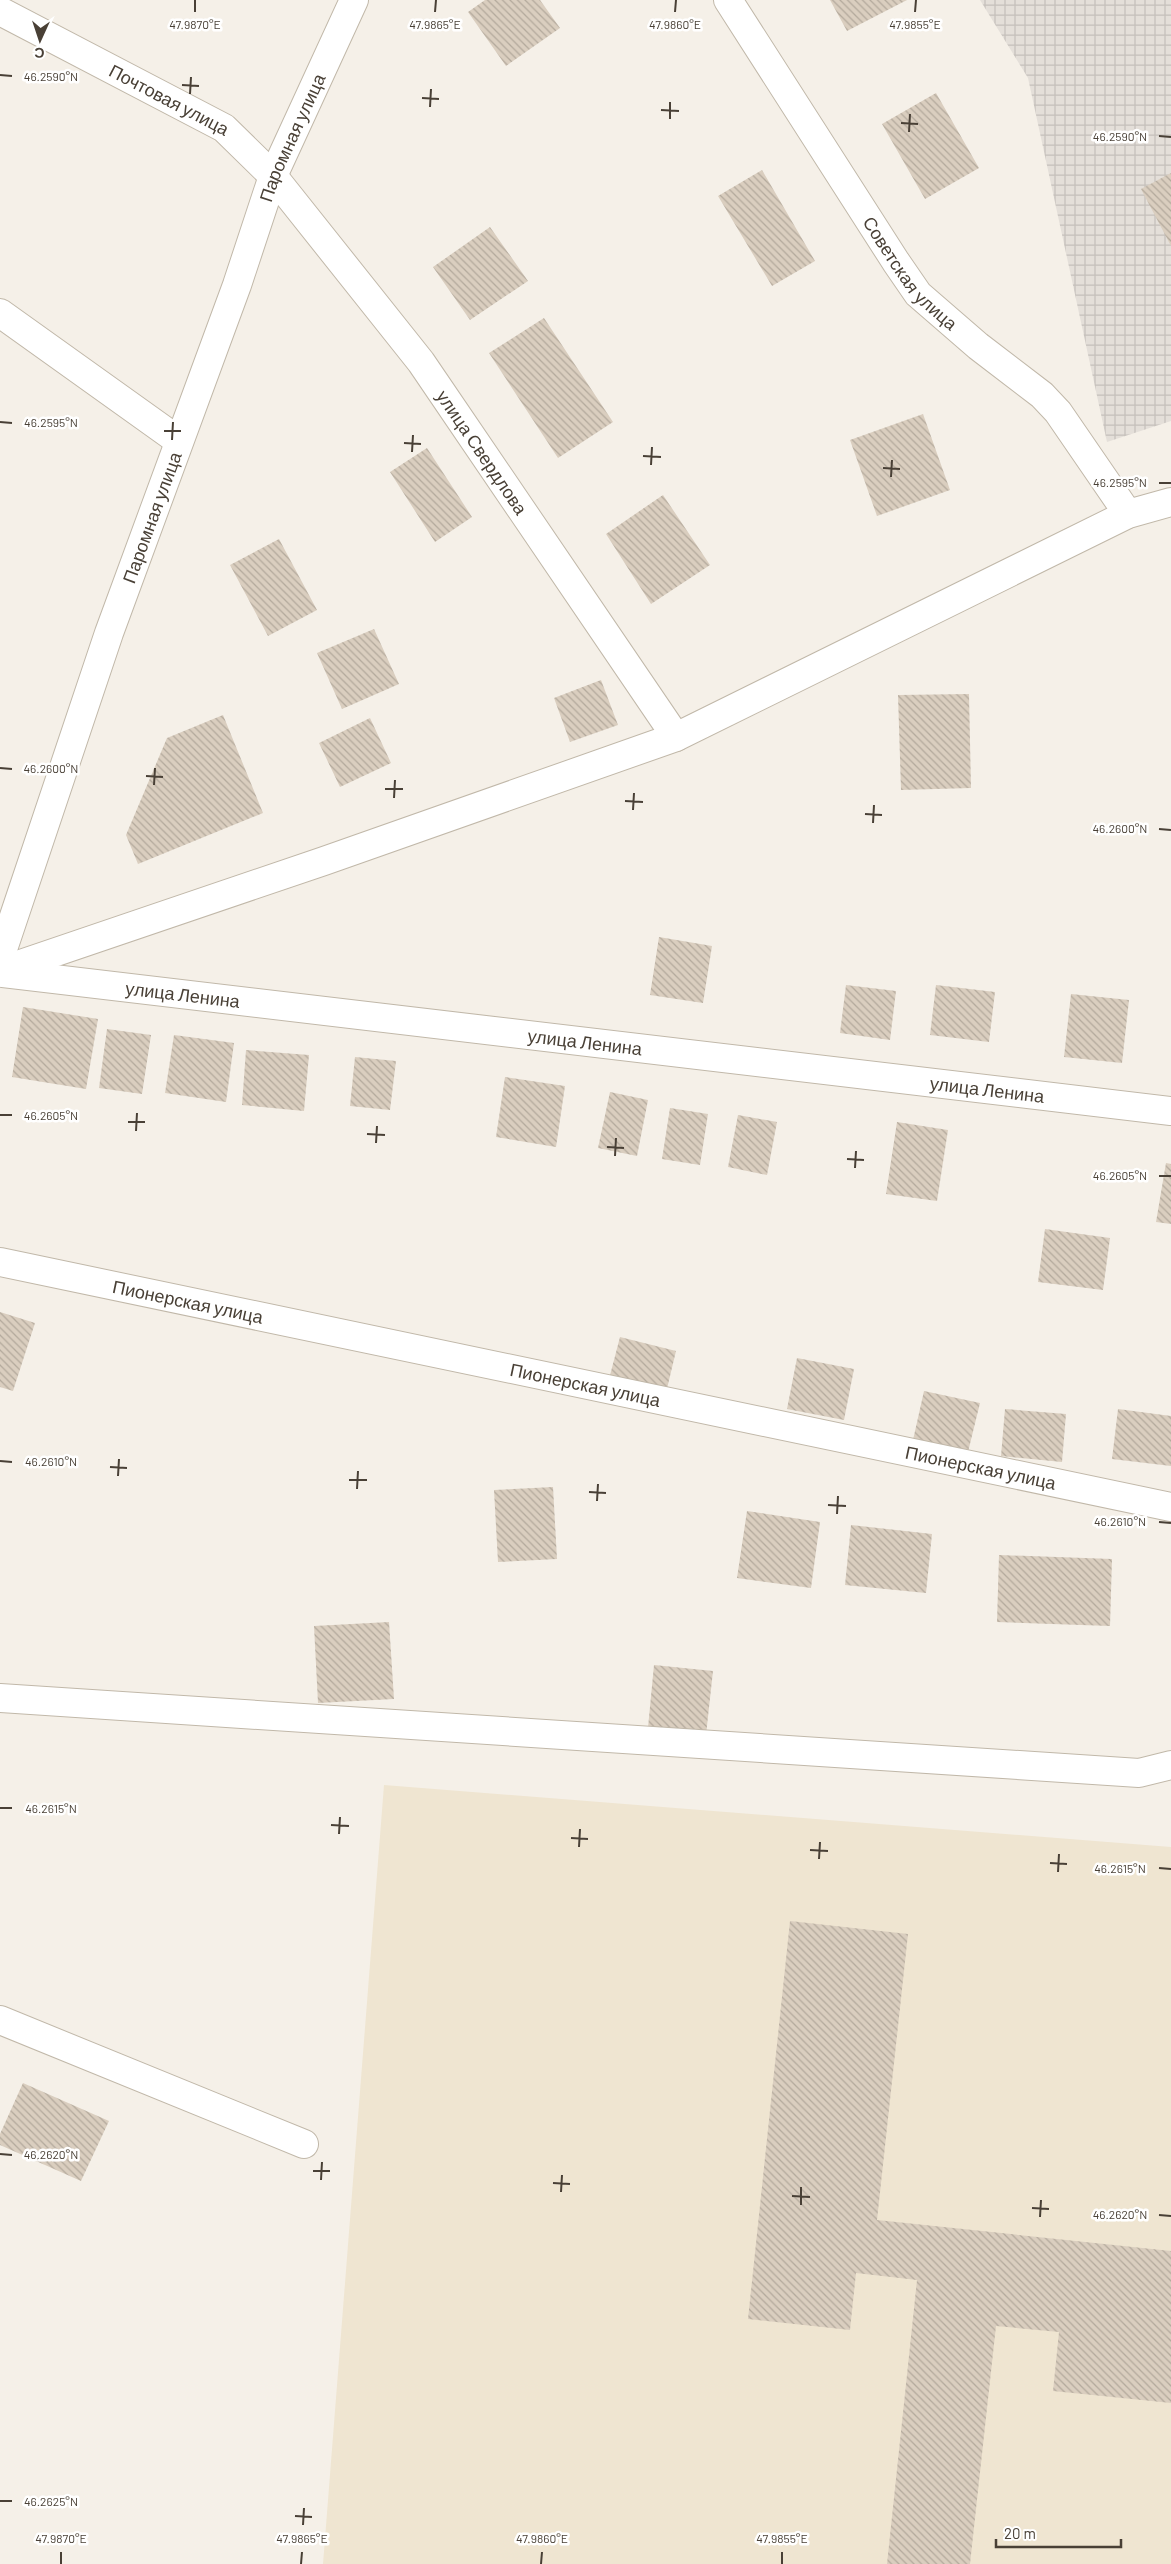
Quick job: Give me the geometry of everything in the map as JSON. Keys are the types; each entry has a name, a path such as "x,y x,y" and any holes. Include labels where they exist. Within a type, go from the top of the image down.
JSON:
{"street":[{"name":"Паромная улица","path":"0,958 109,633 274,176 354,0"},
{"name":"Советская улица","path":"728,0 918,294 978,346 1042,395 1058,412 1128,514"},
{"name":"Почтовая улица","path":"0,11 224,128 274,176"},
{"name":"улица Свердлова","path":"274,176 421,362 676,737"},
{"path":"0,314 179,441"},
{"path":"0,972 324,861 676,737 1128,514 1171,502"},
{"name":"улица Ленина","path":"0,972 1171,1111"},
{"name":"Пионерская улица","path":"0,1262 1171,1507"},
{"path":"0,1698 1139,1773 1161,1770 1171,1765"},
{"path":"0,2020 304,2144"}],"shaded area":[{"path":"980,0 1171,0 1171,421 1107,442 1028,78"},
{"path":"384,1785 1171,1847 1171,2564 323,2564"}],"building":[{"path":"485,0 540,0 560,28 506,66 468,12"},
{"path":"830,0 907,0 847,31"},
{"path":"936,93 979,168 925,199 882,124"},
{"path":"762,170 815,261 772,286 718,196"},
{"path":"1171,173 1171,246 1141,189"},
{"path":"490,227 528,281 470,320 433,267"},
{"path":"544,318 613,422 558,458 489,353"},
{"path":"923,414 950,490 877,516 850,440"},
{"path":"427,448 472,517 435,542 390,472"},
{"path":"663,495 710,565 651,604 606,534"},
{"path":"279,539 317,610 268,636 230,565"},
{"path":"374,629 399,684 342,709 317,653"},
{"path":"601,680 618,725 570,742 554,698"},
{"path":"969,694 971,788 901,790 898,695"},
{"path":"223,715 263,813 138,864 126,835 167,738"},
{"path":"370,718 391,763 340,787 319,743"},
{"path":"659,937 712,946 703,1003 650,995"},
{"path":"846,985 896,991 890,1040 840,1033"},
{"path":"936,985 995,992 989,1042 930,1035"},
{"path":"1071,994 1129,1000 1122,1063 1064,1057"},
{"path":"23,1007 98,1019 86,1089 12,1077"},
{"path":"107,1029 151,1035 142,1094 99,1088"},
{"path":"174,1035 234,1043 226,1102 165,1093"},
{"path":"246,1050 309,1055 304,1111 242,1105"},
{"path":"355,1057 396,1061 390,1110 350,1106"},
{"path":"505,1077 565,1086 556,1147 496,1137"},
{"path":"610,1092 648,1100 637,1156 598,1148"},
{"path":"670,1108 708,1114 700,1165 662,1159"},
{"path":"738,1115 777,1122 767,1175 728,1167"},
{"path":"897,1122 948,1130 937,1201 886,1194"},
{"path":"1166,1163 1171,1164 1171,1224 1156,1222"},
{"path":"1045,1229 1110,1238 1103,1290 1038,1282"},
{"path":"0,1312 35,1323 13,1391 0,1387"},
{"path":"620,1337 676,1351 665,1397 608,1383"},
{"path":"797,1358 854,1369 844,1420 787,1409"},
{"path":"924,1391 980,1403 968,1452 913,1440"},
{"path":"1005,1409 1066,1414 1062,1462 1001,1456"},
{"path":"1118,1409 1171,1416 1171,1466 1112,1459"},
{"path":"553,1487 557,1559 498,1562 494,1490"},
{"path":"747,1511 820,1522 811,1588 737,1578"},
{"path":"851,1525 932,1534 926,1593 845,1585"},
{"path":"999,1555 1112,1559 1110,1626 997,1622"},
{"path":"389,1622 394,1699 318,1703 314,1626"},
{"path":"654,1665 713,1671 705,1744 647,1738"},
{"path":"790,1921 908,1934 877,2220 1171,2251 1171,2403 1053,2391 1059,2332 996,2326 970,2564 887,2564 917,2280 856,2273 850,2330 748,2319"},
{"path":"23,2083 109,2121 81,2181 0,2145 0,2134"}]}
